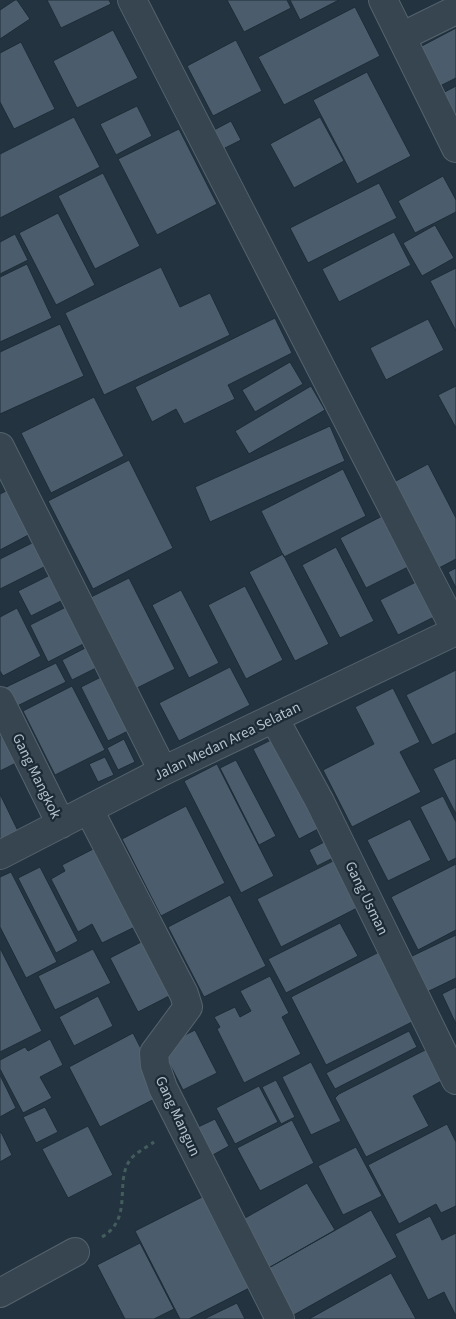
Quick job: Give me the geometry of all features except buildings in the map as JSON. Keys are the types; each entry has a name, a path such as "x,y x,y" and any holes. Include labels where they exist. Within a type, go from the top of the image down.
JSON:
{"street":[{"path":"132,0 456,631"},
{"path":"383,0 456,148"},
{"path":"401,37 456,10"},
{"path":"0,447 163,770"},
{"name":"Jalan Medan Area Selatan","path":"0,856 163,770 456,631"},
{"name":"Gang Mangkok","path":"0,701 61,824"},
{"name":"Gang Usman","path":"274,718 320,802 456,1080"},
{"name":"Gang Mangun","path":"89,810 184,994 188,1007 154,1053 155,1065 163,1088 280,1319"},
{"path":"0,1293 75,1252"}],"path":[{"path":"75,1252 109,1233 117,1220 123,1202 124,1176 131,1159 181,1124"}]}
